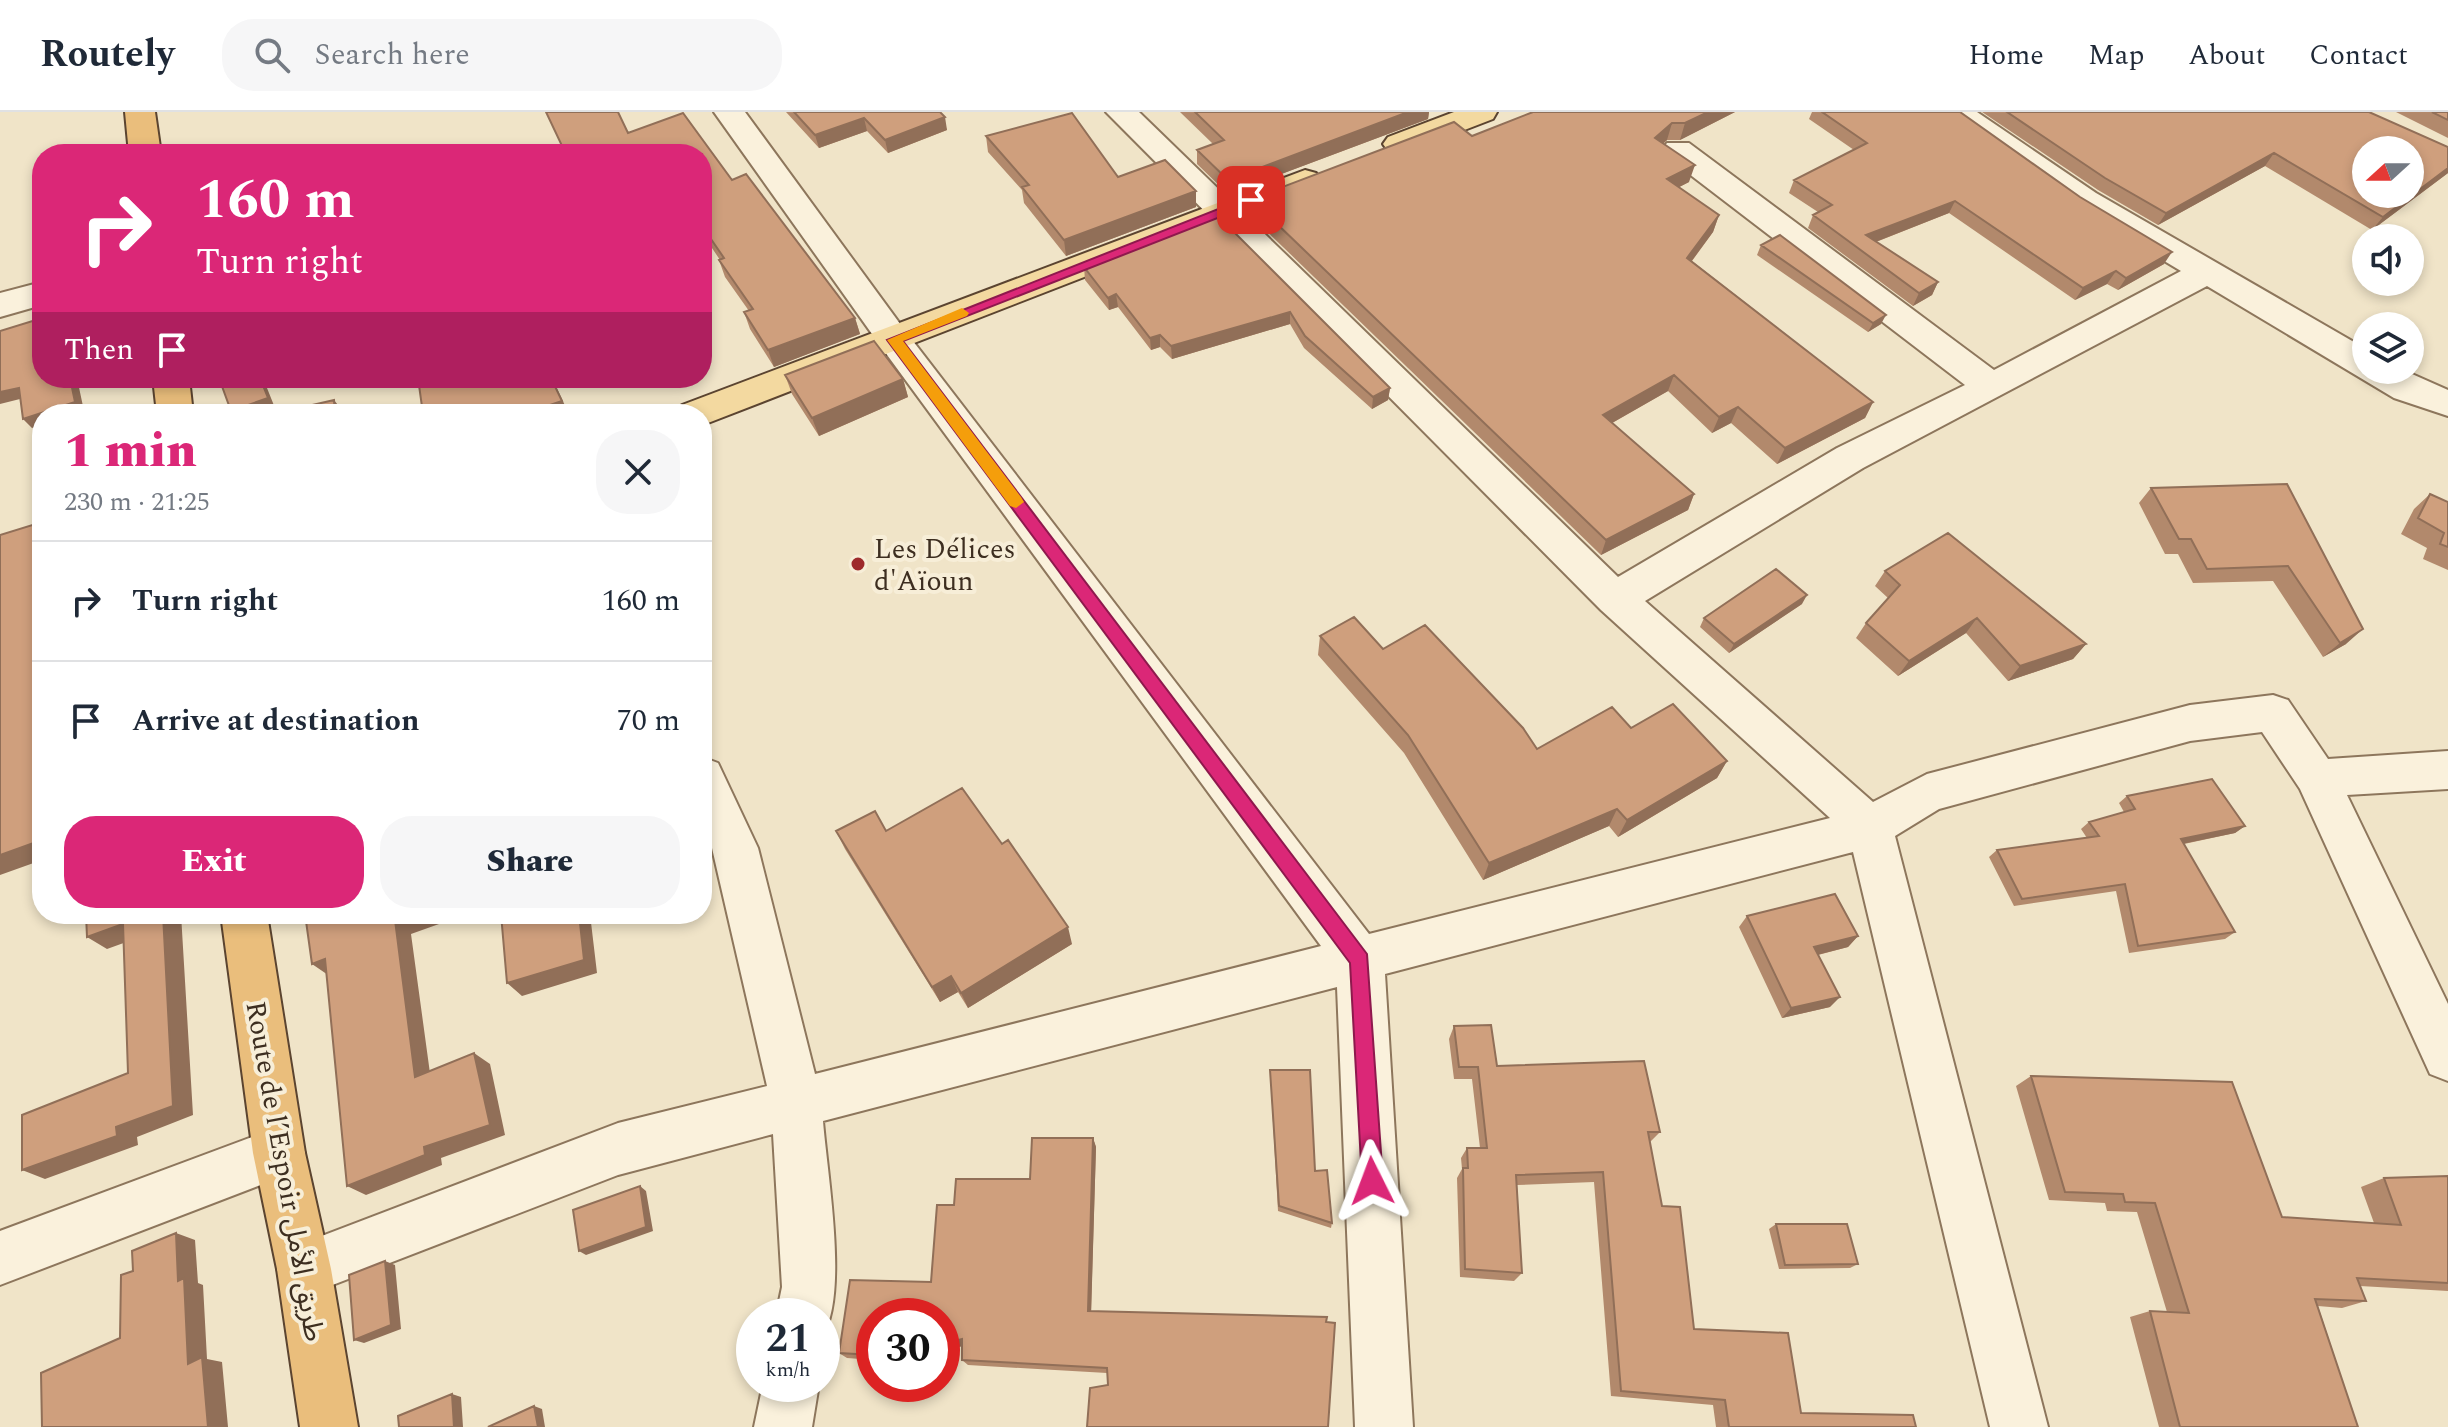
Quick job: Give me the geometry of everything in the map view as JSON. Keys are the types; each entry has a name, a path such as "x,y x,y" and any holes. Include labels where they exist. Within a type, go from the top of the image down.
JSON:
{"highway":[{"path":"140,112 144,144"},
{"name":"Route de l’Espoir طريق الأمل","path":"245,924 279,1153 304,1269 329,1427"}],"main road":[{"path":"712,408 1482,112"}],"street":[{"path":"729,112 894,340 1360,960 1384,1427"},
{"path":"1121,112 1615,599 1773,737 1870,828 2019,1427"},
{"path":"1957,112 2085,200 2352,357"},
{"path":"1678,150 1992,387"},
{"path":"1615,599 1850,458 1992,387 2207,272"},
{"path":"0,305 32,296"},
{"path":"2399,384 2448,403"},
{"path":"304,1269 618,1149 1870,828 1927,793 2190,723 2273,713 2317,778 2448,1057"},
{"path":"2317,778 2448,770"},
{"path":"712,798 735,848 796,1101 809,1287 807,1298"},
{"path":"0,1258 279,1153"},
{"path":"783,1427 788,1402"}],"building":[{"path":"546,112 618,112 628,133 683,113 706,144 561,144"},
{"path":"794,112 940,112 945,117 885,140 864,118 815,135"},
{"path":"1195,112 1408,112 1228,180 1197,150 1224,140"},
{"path":"1533,112 1708,112 1685,123 1672,123 1655,138 1695,165 1667,179 1719,215 1687,258 1873,402 1785,448 1738,407 1719,417 1674,375 1603,415 1694,494 1606,540 1251,199 1454,122 1472,136"},
{"path":"1822,112 1960,112 2080,197 2172,252 2126,278 2116,271 2083,288 1955,201 1866,235 1938,282 1919,293 1813,215 1832,205 1794,180 1867,143"},
{"path":"2007,112 2369,112 2423,136 2352,136 2352,199 2274,153 2166,213 2105,178"},
{"path":"2432,112 2448,112 2448,120"},
{"path":"1072,113 1118,177 1165,160 1196,191 1064,240 1022,187 1029,185 986,136"},
{"path":"2424,136 2448,147 2448,168 2424,186"},
{"path":"712,153 732,180 746,174 855,318 768,350 744,312 753,309 719,260 724,258 712,241"},
{"path":"2368,208 2395,208 2383,217"},
{"path":"1218,216 1390,388 1373,397 1305,336 1290,312 1171,346 1160,335 1150,338 1116,294 1108,298 1084,267"},
{"path":"1780,235 1886,315 1873,323 1761,245"},
{"path":"32,321 32,388 72,388 75,402 32,404 32,416 23,419 19,388 0,392 0,331"},
{"path":"874,341 903,379 812,418 785,375"},
{"path":"223,388 264,388 268,398 251,404 228,404"},
{"path":"419,388 556,388 562,401 553,404 422,404"},
{"path":"2287,484 2363,629 2340,643 2288,566 2207,569 2191,539 2179,539 2151,488"},
{"path":"2430,494 2448,502 2448,547 2440,544 2444,533 2418,518"},
{"path":"32,525 32,844 0,855 0,535"},
{"path":"1948,533 2086,644 2020,666 1977,618 1909,661 1866,623 1900,585 1885,571"},
{"path":"1776,569 1807,595 1734,644 1704,618"},
{"path":"1354,617 1383,649 1425,625 1523,728 1537,749 1612,707 1631,728 1673,704 1727,761 1627,820 1617,809 1489,863 1408,735 1320,636"},
{"path":"2212,779 2245,826 2181,839 2235,932 2138,946 2125,884 2022,899 1997,850 2099,836 2089,822 2135,809 2127,796"},
{"path":"962,788 1002,844 1008,840 1068,927 961,993 951,976 932,987 836,831 875,811 886,831"},
{"path":"1835,894 1858,936 1814,947 1840,997 1791,1008 1747,916"},
{"path":"86,924 123,924 87,937"},
{"path":"123,924 164,924 173,1106 116,1127 117,1136 22,1170 22,1115 128,1073"},
{"path":"306,924 396,924 415,1077 474,1053 490,1125 424,1147 425,1155 347,1186 325,959 312,964"},
{"path":"502,924 580,924 584,960 507,983"},
{"path":"1491,1025 1497,1066 1644,1061 1660,1132 1648,1132 1662,1206 1680,1207 1694,1329 1788,1333 1801,1413 1913,1415 1916,1427 1729,1427 1725,1400 1621,1391 1603,1172 1516,1175 1522,1273 1465,1269 1463,1168 1468,1168 1467,1148 1487,1148 1478,1067 1459,1067 1454,1026"},
{"path":"1270,1070 1310,1070 1315,1171 1327,1170 1332,1223 1279,1206"},
{"path":"2031,1076 2232,1082 2282,1217 2401,1225 2384,1178 2448,1176 2448,1283 2357,1278 2366,1301 2315,1299 2358,1427 2180,1427 2150,1311 2189,1313 2155,1203 2125,1202 2123,1194 2065,1192"},
{"path":"1032,1138 1093,1138 1088,1311 1327,1317 1326,1322 1335,1323 1328,1427 1087,1427 1090,1388 1108,1385 1107,1368 962,1360 960,1298 856,1298 856,1354 840,1353 850,1280 931,1282 937,1205 954,1205 956,1179 1030,1179"},
{"path":"640,1186 646,1227 579,1251 573,1210"},
{"path":"1776,1224 1847,1224 1858,1264 1785,1265"},
{"path":"176,1233 178,1281 184,1278 188,1364 202,1357 208,1427 42,1427 41,1373 120,1338 121,1275 133,1271 132,1251"},
{"path":"385,1261 391,1325 354,1340 349,1275"},
{"path":"452,1394 454,1427 399,1427 398,1416"},
{"path":"534,1406 538,1427 488,1427"}],"slow traffic":[{"path":"962,313 894,340 1016,502"}],"place":[{"name":"Les Délices d'Aïoun","path":"858,564"}],"route":[{"path":"1251,200 894,340 1360,960 1372,1181"}]}
